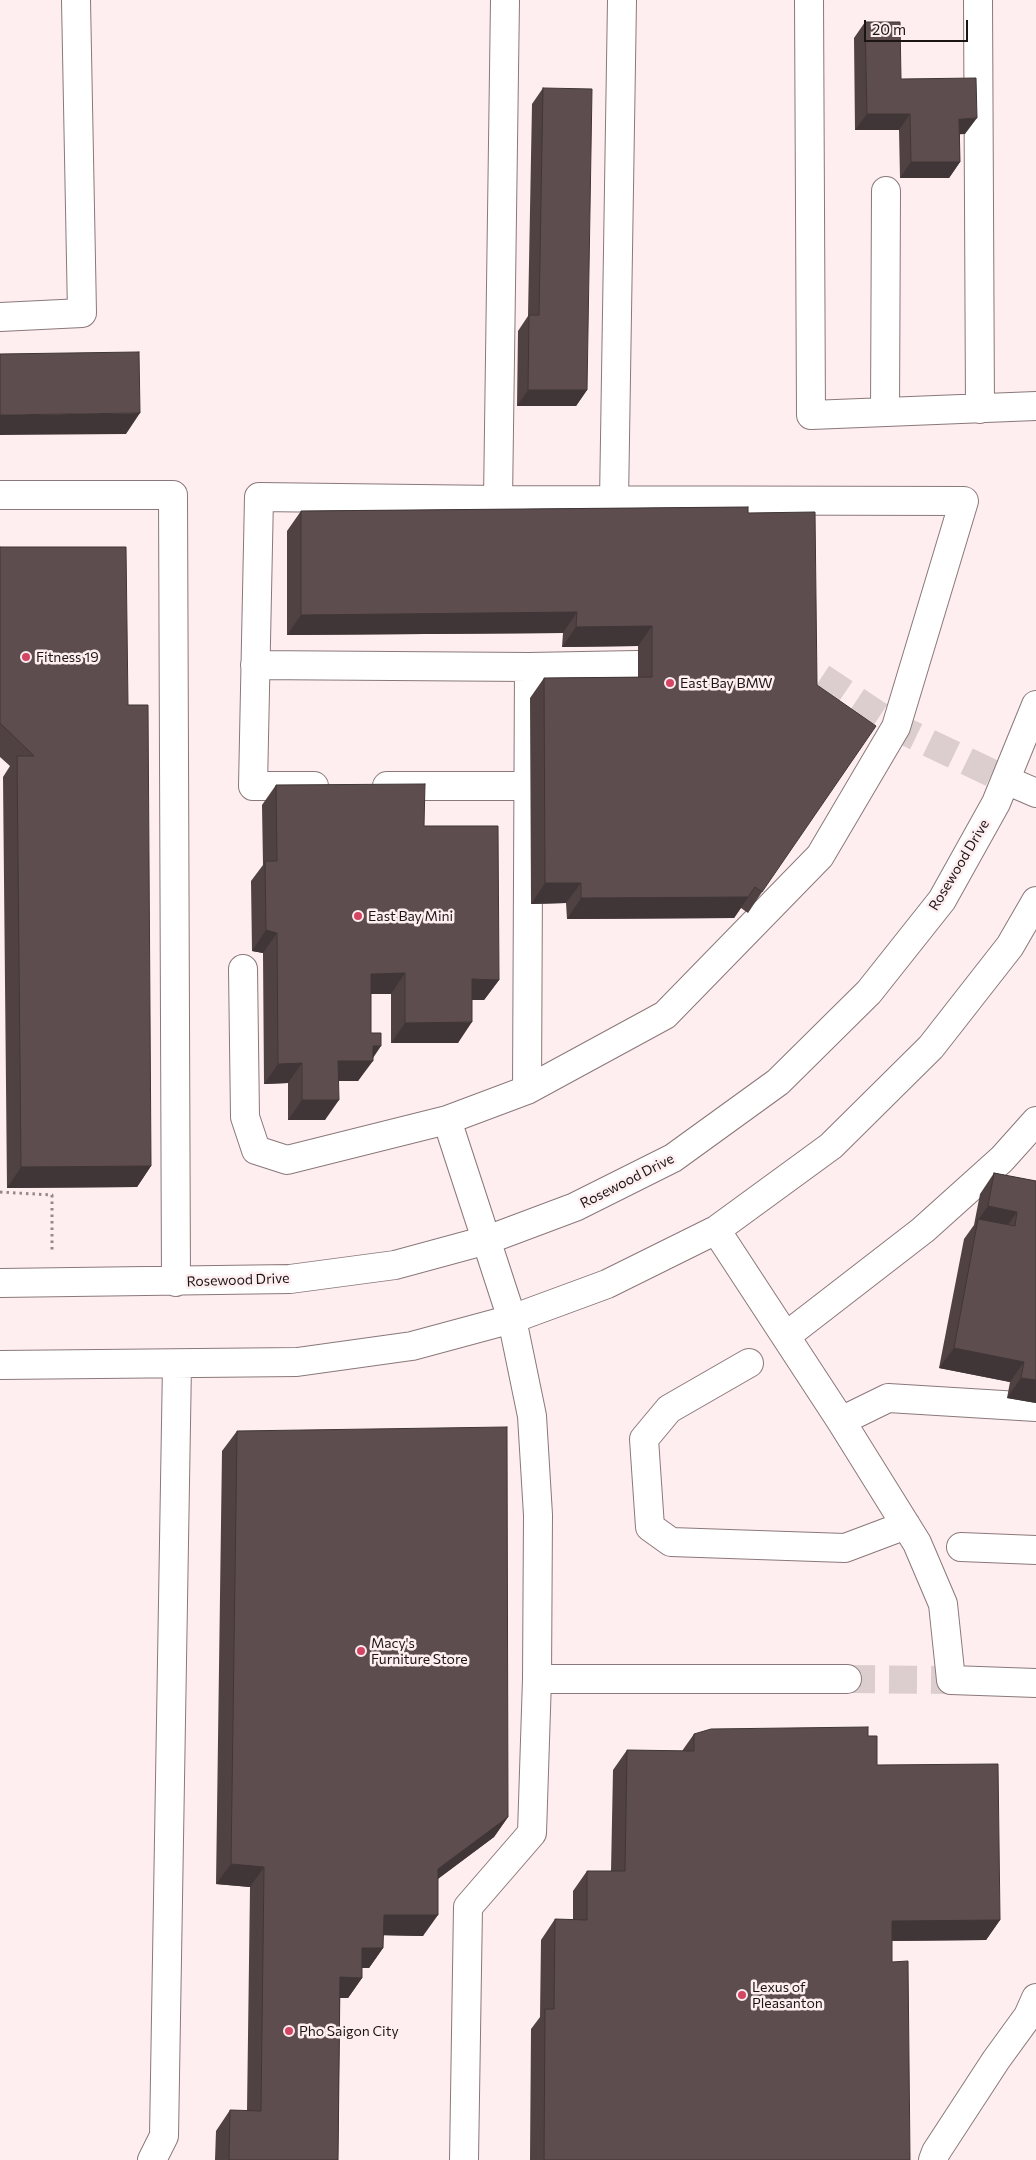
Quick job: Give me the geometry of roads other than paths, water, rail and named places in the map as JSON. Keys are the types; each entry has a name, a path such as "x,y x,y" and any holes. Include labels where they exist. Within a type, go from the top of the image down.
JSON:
{"street":[{"path":"0,317 82,312 76,0"},
{"path":"498,500 505,0"},
{"path":"614,501 622,0"},
{"path":"808,0 811,415 1036,406"},
{"path":"978,0 980,409"},
{"path":"885,412 886,191"},
{"path":"0,495 173,495 176,1282"},
{"path":"243,969 245,1117 256,1150 286,1160 447,1120 527,1090 666,1015 820,856 896,727 964,501 614,501 259,497 253,786 528,786"},
{"path":"255,665 529,667 637,665"},
{"path":"527,1090 529,667"},
{"name":"Rosewood Drive","path":"0,1283 290,1279 395,1265 486,1240 575,1208 673,1158 778,1082 869,992 942,900 996,803 1036,705"},
{"path":"1006,780 1036,793"},
{"path":"0,1365 297,1362 402,1348 512,1319 607,1284 716,1230 831,1146 931,1047 1010,946 1036,901"},
{"path":"447,1120 512,1319 532,1416 538,1514 537,1679 532,1833 468,1907 464,2160"},
{"path":"786,1336 923,1230 1002,1159 1036,1121"},
{"path":"716,1230 841,1421 917,1543 943,1604 951,1680 1036,1683"},
{"path":"749,1363 670,1409 644,1439 650,1526 671,1542 845,1548 906,1525"},
{"path":"152,2160 164,2136 177,1364"},
{"path":"841,1421 888,1398 1036,1407"},
{"path":"961,1547 1036,1550"},
{"path":"537,1679 847,1679"},
{"path":"933,2160 936,2152 991,2068 1028,2016 1036,1998"}],"tunnel":[{"path":"782,668 809,669 896,727 1006,780"},
{"path":"847,1679 951,1680"}],"place":[{"name":"Fitness 19","path":"26,657"},
{"name":"East Bay BMW","path":"670,683"},
{"name":"East Bay Mini","path":"358,916"},
{"name":"Macy's Furniture Store","path":"361,1651"},
{"name":"Lexus of Pleasanton","path":"742,1995"},
{"name":"Pho Saigon City","path":"289,2031"}]}
